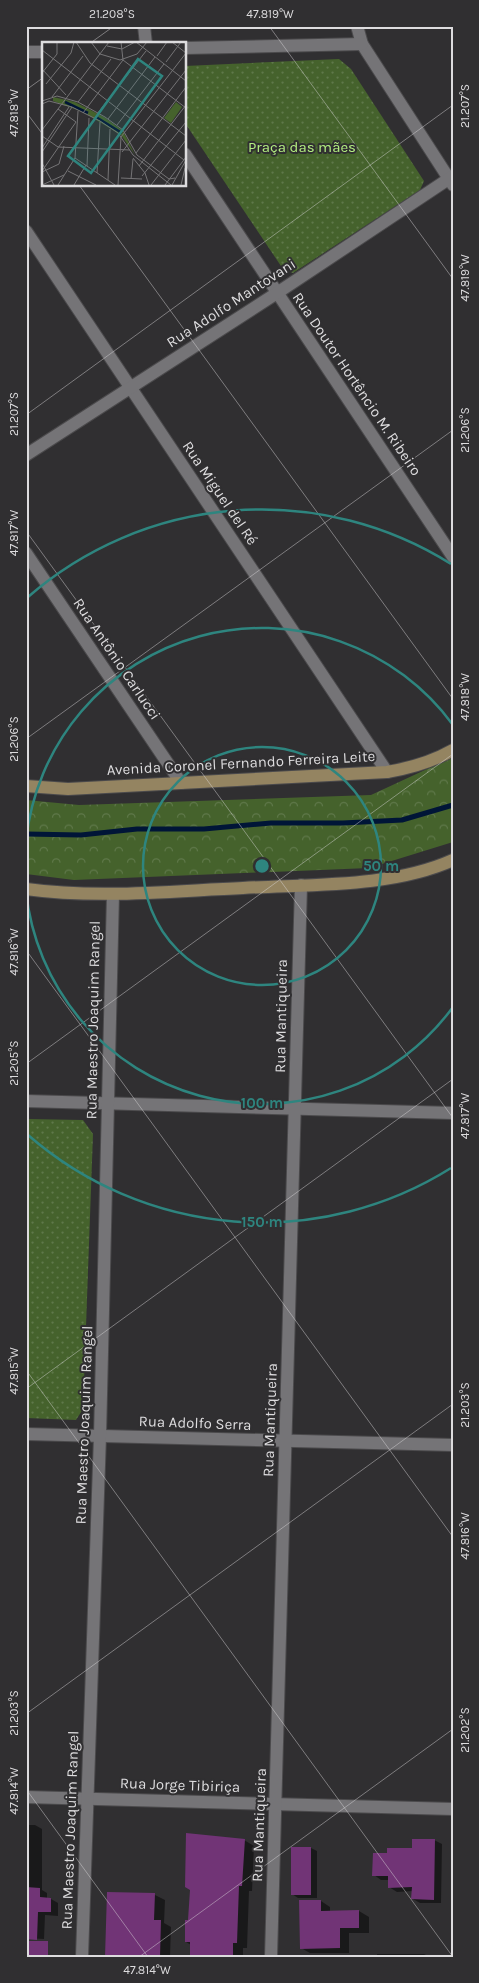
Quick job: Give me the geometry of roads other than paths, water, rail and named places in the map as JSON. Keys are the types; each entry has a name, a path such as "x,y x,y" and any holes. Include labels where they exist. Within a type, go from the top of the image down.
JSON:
{"street":[{"path":"144,26 146,42"},
{"path":"357,26 362,44 451,180"},
{"path":"186,48 362,44"},
{"path":"26,52 42,52"},
{"name":"Rua Doutor Hortêncio M. Ribeiro","path":"186,156 453,557"},
{"name":"Rua Adolfo Mantovani","path":"26,455 451,180"},
{"name":"Rua Miguel del Ré","path":"26,231 387,772"},
{"name":"Rua Antônio Carlucci","path":"26,553 181,782"},
{"name":"Avenida Coronel Fernando Ferreira Leite","path":"26,786 68,789 387,772 412,768 453,750"},
{"path":"26,889 113,894 363,881 399,876 438,867 453,860"},
{"name":"Rua Mantiqueira","path":"271,1957 301,885"},
{"name":"Rua Maestro Joaquim Rangel","path":"82,1957 100,1436 113,894"},
{"path":"26,1101 453,1113"},
{"name":"Rua Adolfo Serra","path":"26,1434 453,1446"},
{"name":"Rua Jorge Tibiriça","path":"26,1797 453,1809"}],"waterway":[{"path":"26,834 81,835 137,829 204,829 271,823 343,823 402,820 453,805"}],"park label":[{"name":"Praça das mães","path":"302,147"}]}
